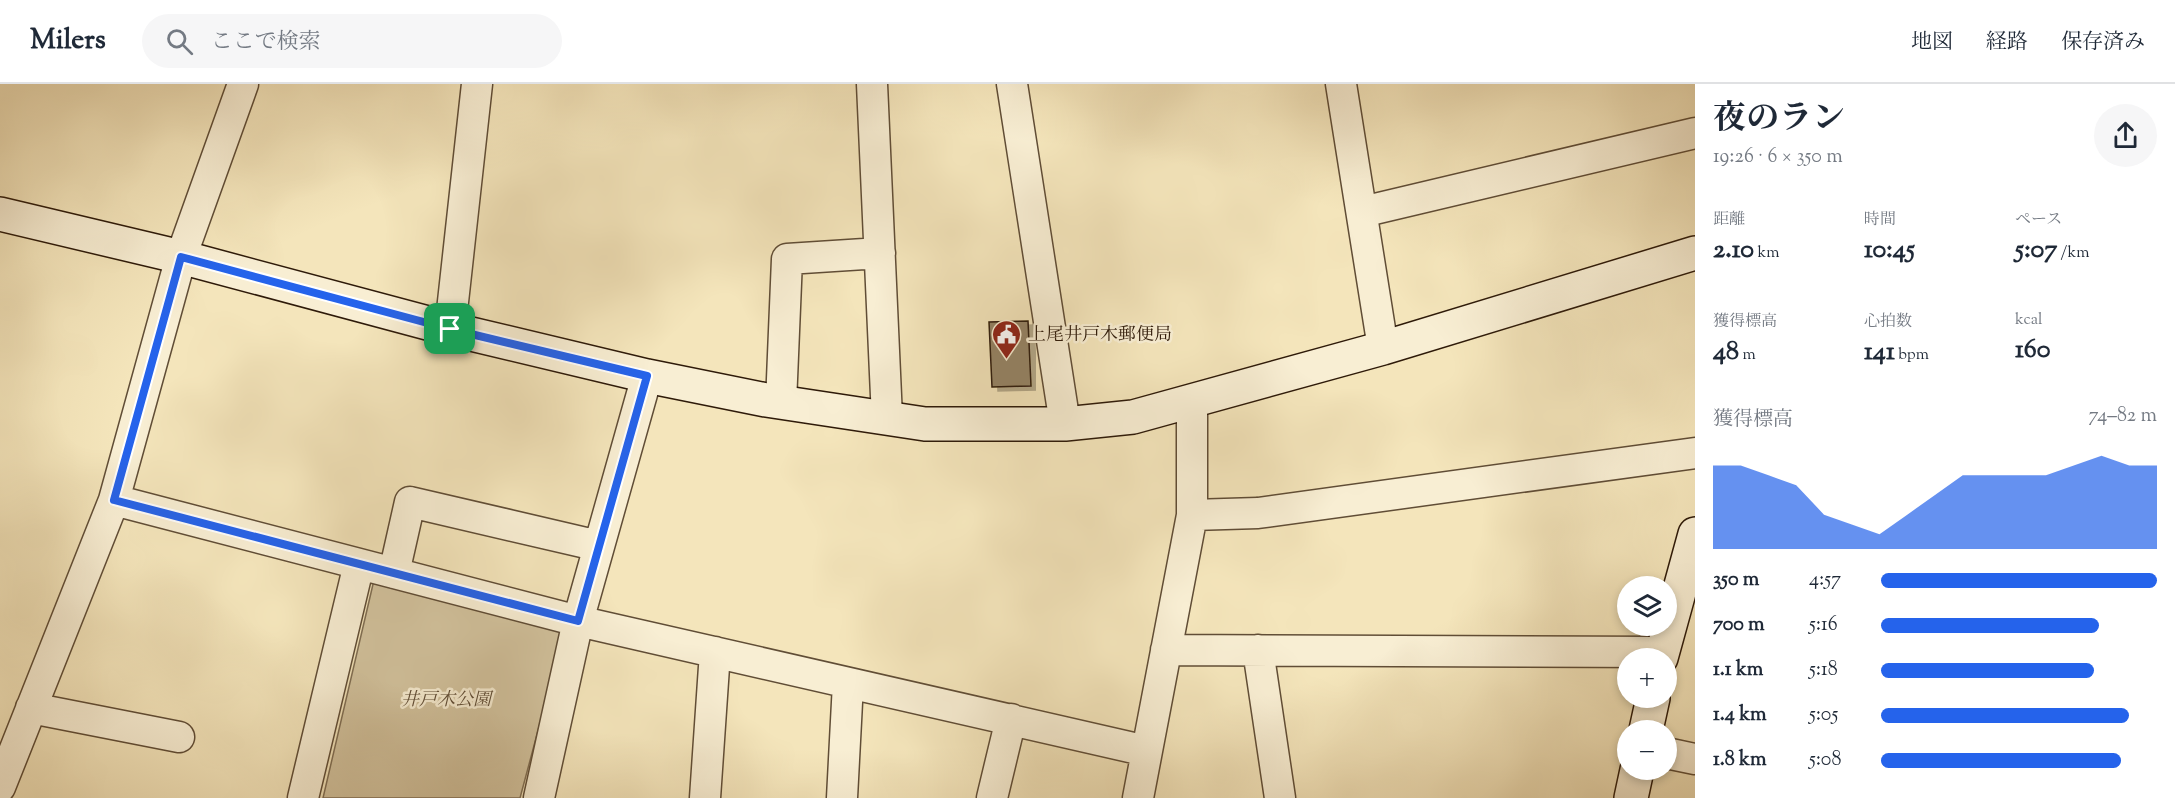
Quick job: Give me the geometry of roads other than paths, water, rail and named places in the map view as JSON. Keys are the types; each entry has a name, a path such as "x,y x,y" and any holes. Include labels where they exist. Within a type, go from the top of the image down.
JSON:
{"street":[{"path":"0,787 114,500 181,257 243,84"},
{"path":"450,329 477,84"},
{"path":"872,84 888,418"},
{"path":"1012,84 1065,424"},
{"path":"1341,84 1383,348"},
{"path":"1362,212 1695,133"},
{"path":"0,214 181,257 450,329 647,376 781,403 925,424 1065,424 1133,417 1383,348 1695,253"},
{"path":"781,403 787,259 880,254"},
{"path":"539,798 578,621 647,376"},
{"path":"1138,798 1192,515 1192,401"},
{"path":"1192,515 1258,513 1695,453"},
{"path":"114,500 578,621 1147,751"},
{"path":"394,573 410,502 599,546"},
{"path":"1663,648 1695,534"},
{"path":"303,798 358,564"},
{"path":"1166,650 1617,654"},
{"path":"1258,650 1280,798"},
{"path":"705,798 715,652"},
{"path":"842,798 848,683"},
{"path":"31,708 179,737"},
{"path":"992,798 1011,719"},
{"path":"1677,755 1695,759"},
{"path":"1631,798 1635,780"}],"place":[{"name":"上尾井戸木郵便局","path":"1007,360"}],"park label":[{"name":"井戸木公園","path":"446,699"}]}
